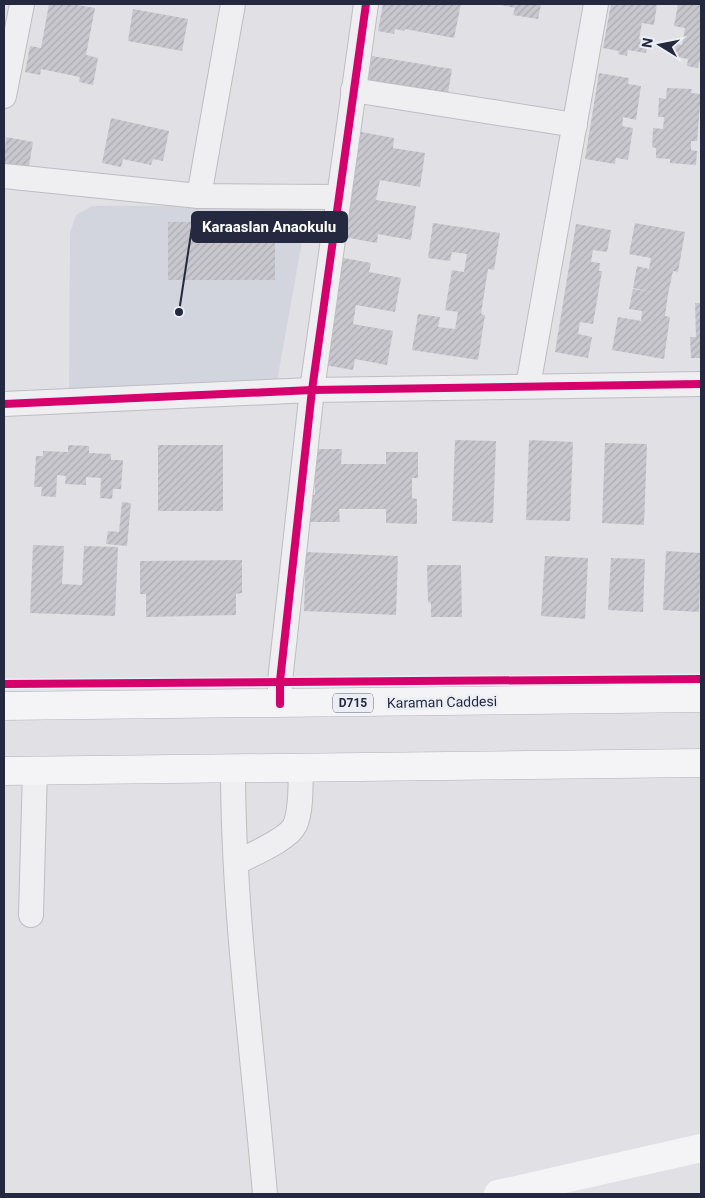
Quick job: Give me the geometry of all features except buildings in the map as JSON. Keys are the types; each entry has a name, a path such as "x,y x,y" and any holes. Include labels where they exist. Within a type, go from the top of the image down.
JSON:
{"main road":[{"name":"Karaman Caddesi","path":"4,706 701,698"},
{"path":"4,770 701,762"},
{"path":"498,1194 701,1148"}],"street":[{"path":"4,96 22,4"},
{"path":"199,196 233,4"},
{"path":"280,704 283,652 312,390 366,4"},
{"path":"528,386 596,4"},
{"path":"353,90 575,125"},
{"path":"4,176 199,196 338,198"},
{"path":"4,404 312,390 701,384"},
{"path":"236,863 285,836 295,826 299,806 301,767"},
{"path":"233,768 238,917 265,1194"},
{"path":"31,915 35,770"}],"shaded area":[{"path":"297,205 307,214 275,392 69,392 70,233 76,215 92,206"}],"cycle path":[{"path":"280,704 280,681 312,390 366,4"},
{"path":"4,404 312,390 701,384"},
{"path":"4,684 701,679"}],"place":[{"name":"Karaaslan Anaokulu","path":"179,312"}]}
